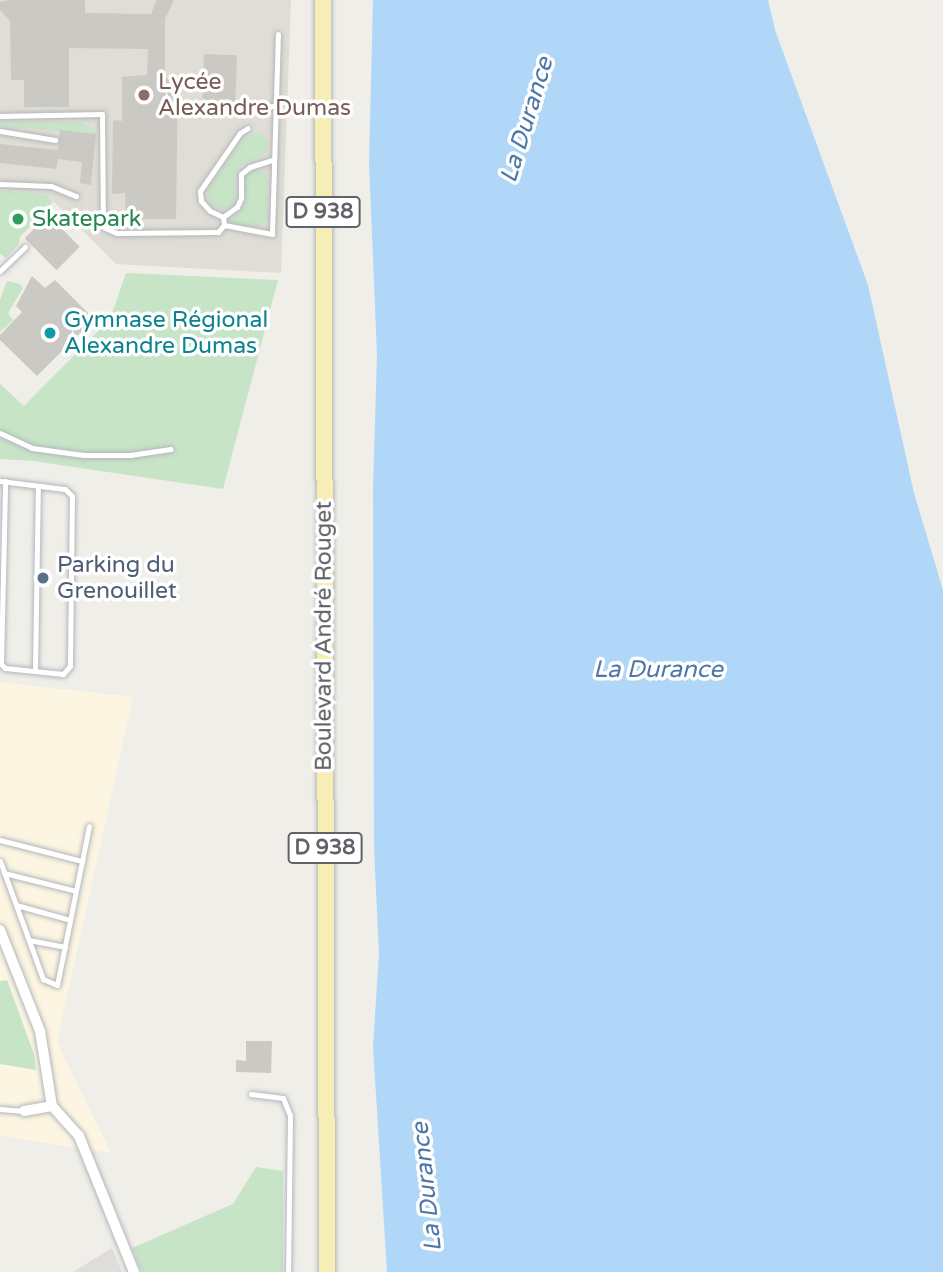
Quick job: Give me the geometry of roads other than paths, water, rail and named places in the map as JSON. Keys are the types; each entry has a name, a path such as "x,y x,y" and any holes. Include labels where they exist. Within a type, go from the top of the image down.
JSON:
{"main road":[{"name":"Boulevard André Rouget","path":"323,0 327,1272"}],"street":[{"path":"0,930 40,1031 52,1105 79,1136 134,1272"},
{"path":"24,1111 52,1105"}],"lane":[{"path":"224,225 272,234 278,34"},
{"path":"240,105 275,106"},
{"path":"0,116 102,114 105,228 117,233 218,232 224,225 223,217"},
{"path":"223,217 209,211 201,201 200,191 240,133 248,128"},
{"path":"0,131 55,140"},
{"path":"223,217 237,207 241,198 241,174 250,167 274,159"},
{"path":"0,184 51,186 76,196"},
{"path":"0,271 25,247"},
{"path":"0,433 32,448 84,455 130,456 171,449"},
{"path":"2,481 38,485 69,491 72,496 69,666 63,674 3,666 2,481"},
{"path":"35,671 38,485"},
{"path":"0,861 43,979 57,985 89,826"},
{"path":"0,840 82,861"},
{"path":"4,873 76,891"},
{"path":"16,905 70,920"},
{"path":"29,940 65,947"},
{"path":"251,1094 283,1098 290,1115 288,1272"},
{"path":"0,1108 24,1111"}],"water":[{"name":"La Durance","path":"373,0 768,0 775,30 868,285 914,493 943,590 943,1272 387,1272 373,1046 379,954 374,848 373,489 377,355 369,163"}],"place":[{"name":"Lycée Alexandre Dumas","path":"144,95"},
{"name":"Skatepark","path":"18,219"},
{"name":"Gymnase Régional Alexandre Dumas","path":"50,333"},
{"name":"Parking du Grenouillet","path":"43,578"}]}
